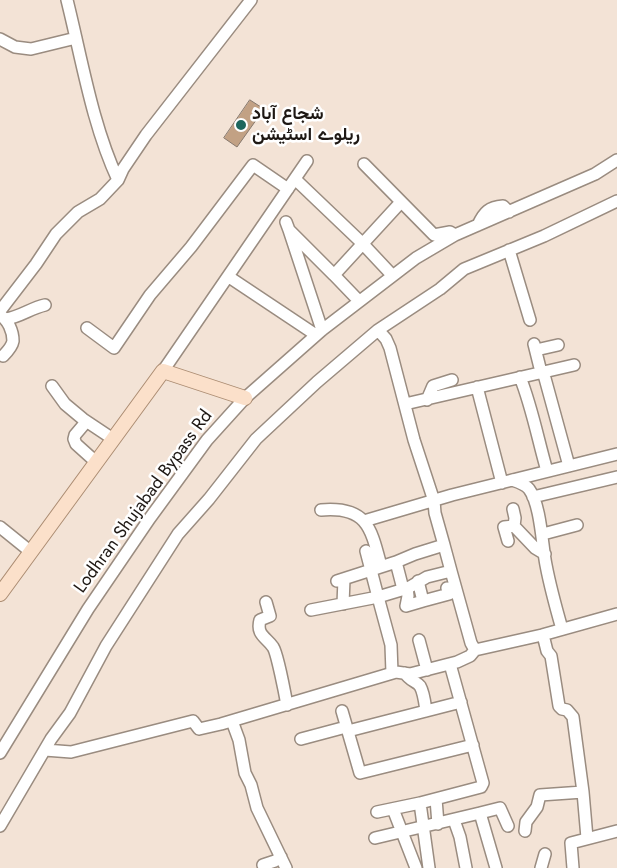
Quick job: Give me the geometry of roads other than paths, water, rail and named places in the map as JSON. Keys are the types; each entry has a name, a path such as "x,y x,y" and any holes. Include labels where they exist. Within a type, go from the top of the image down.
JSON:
{"main road":[{"path":"0,594 163,371 246,398"}],"street":[{"path":"67,0 99,131 107,157 118,180"},
{"path":"2,315 56,234 78,212 100,199 118,180 123,169 146,135 251,0"},
{"path":"0,38 15,47 30,49 76,38"},
{"name":"Lodhran Shujabad Bypass Rd","path":"0,753 88,609 150,518 207,440 246,398 319,333 416,258 455,235 595,174 617,160"},
{"path":"163,371 307,161"},
{"path":"364,164 434,236 450,232 455,235"},
{"path":"87,328 114,348 150,295 191,247 253,165 288,189"},
{"path":"295,179 362,243 392,275"},
{"path":"0,826 45,750 70,714 106,646 178,534 209,500 256,440 317,382 378,330 440,289 464,270 544,236 617,201"},
{"path":"334,275 401,202"},
{"path":"319,333 287,226 359,301"},
{"path":"509,250 530,320"},
{"path":"229,277 319,333"},
{"path":"2,315 16,318 34,307 45,305"},
{"path":"2,315 8,323 13,342 10,349 3,356"},
{"path":"378,330 386,338 390,348 414,440 434,501 435,513 471,643 475,650"},
{"path":"558,345 535,347 569,466"},
{"path":"405,404 574,365"},
{"path":"520,377 528,398 535,432 547,471"},
{"path":"427,400 433,386 452,380"},
{"path":"52,386 65,404 86,422 113,439"},
{"path":"477,387 507,481"},
{"path":"86,422 75,435 74,440 96,462"},
{"path":"364,521 507,481 617,454"},
{"path":"533,497 617,477"},
{"path":"507,481 523,484 529,489 533,497 543,534 545,554 562,629"},
{"path":"321,510 333,509 358,515 368,526 376,568 378,597 391,645 392,674"},
{"path":"513,509 514,526"},
{"path":"543,534 577,525"},
{"path":"508,541 504,526 514,526 535,548 545,554"},
{"path":"0,527 31,552"},
{"path":"344,604 341,580 444,545"},
{"path":"366,551 376,568"},
{"path":"396,562 408,596 406,606 449,594 447,588"},
{"path":"311,610 378,597 405,589 427,577 451,571"},
{"path":"418,581 423,602"},
{"path":"266,602 270,616 260,620 258,625 263,637 273,646 287,705"},
{"path":"45,750 71,752 193,721 199,729 399,672 410,674 450,664 470,656 475,650 544,635 617,614"},
{"path":"544,635 547,651 551,656 559,706 567,710 573,717 587,838"},
{"path":"418,640 427,670"},
{"path":"378,812 481,788 483,783 450,664"},
{"path":"405,673 409,679 419,685 426,711"},
{"path":"301,739 461,702"},
{"path":"342,711 360,773 472,744"},
{"path":"232,721 257,808 286,868"},
{"path":"525,831 526,822 536,807 540,795 583,792"},
{"path":"436,799 438,824"},
{"path":"420,803 429,868"},
{"path":"375,838 500,808 508,826"},
{"path":"393,809 416,868"},
{"path":"480,813 496,868"},
{"path":"454,820 460,837 466,868"},
{"path":"573,868 571,843 617,831"},
{"path":"541,868 545,854"},
{"path":"263,865 281,857"}],"place":[{"name":"شجاع آباد ریلوے اسٹیشن","path":"241,125"}]}
